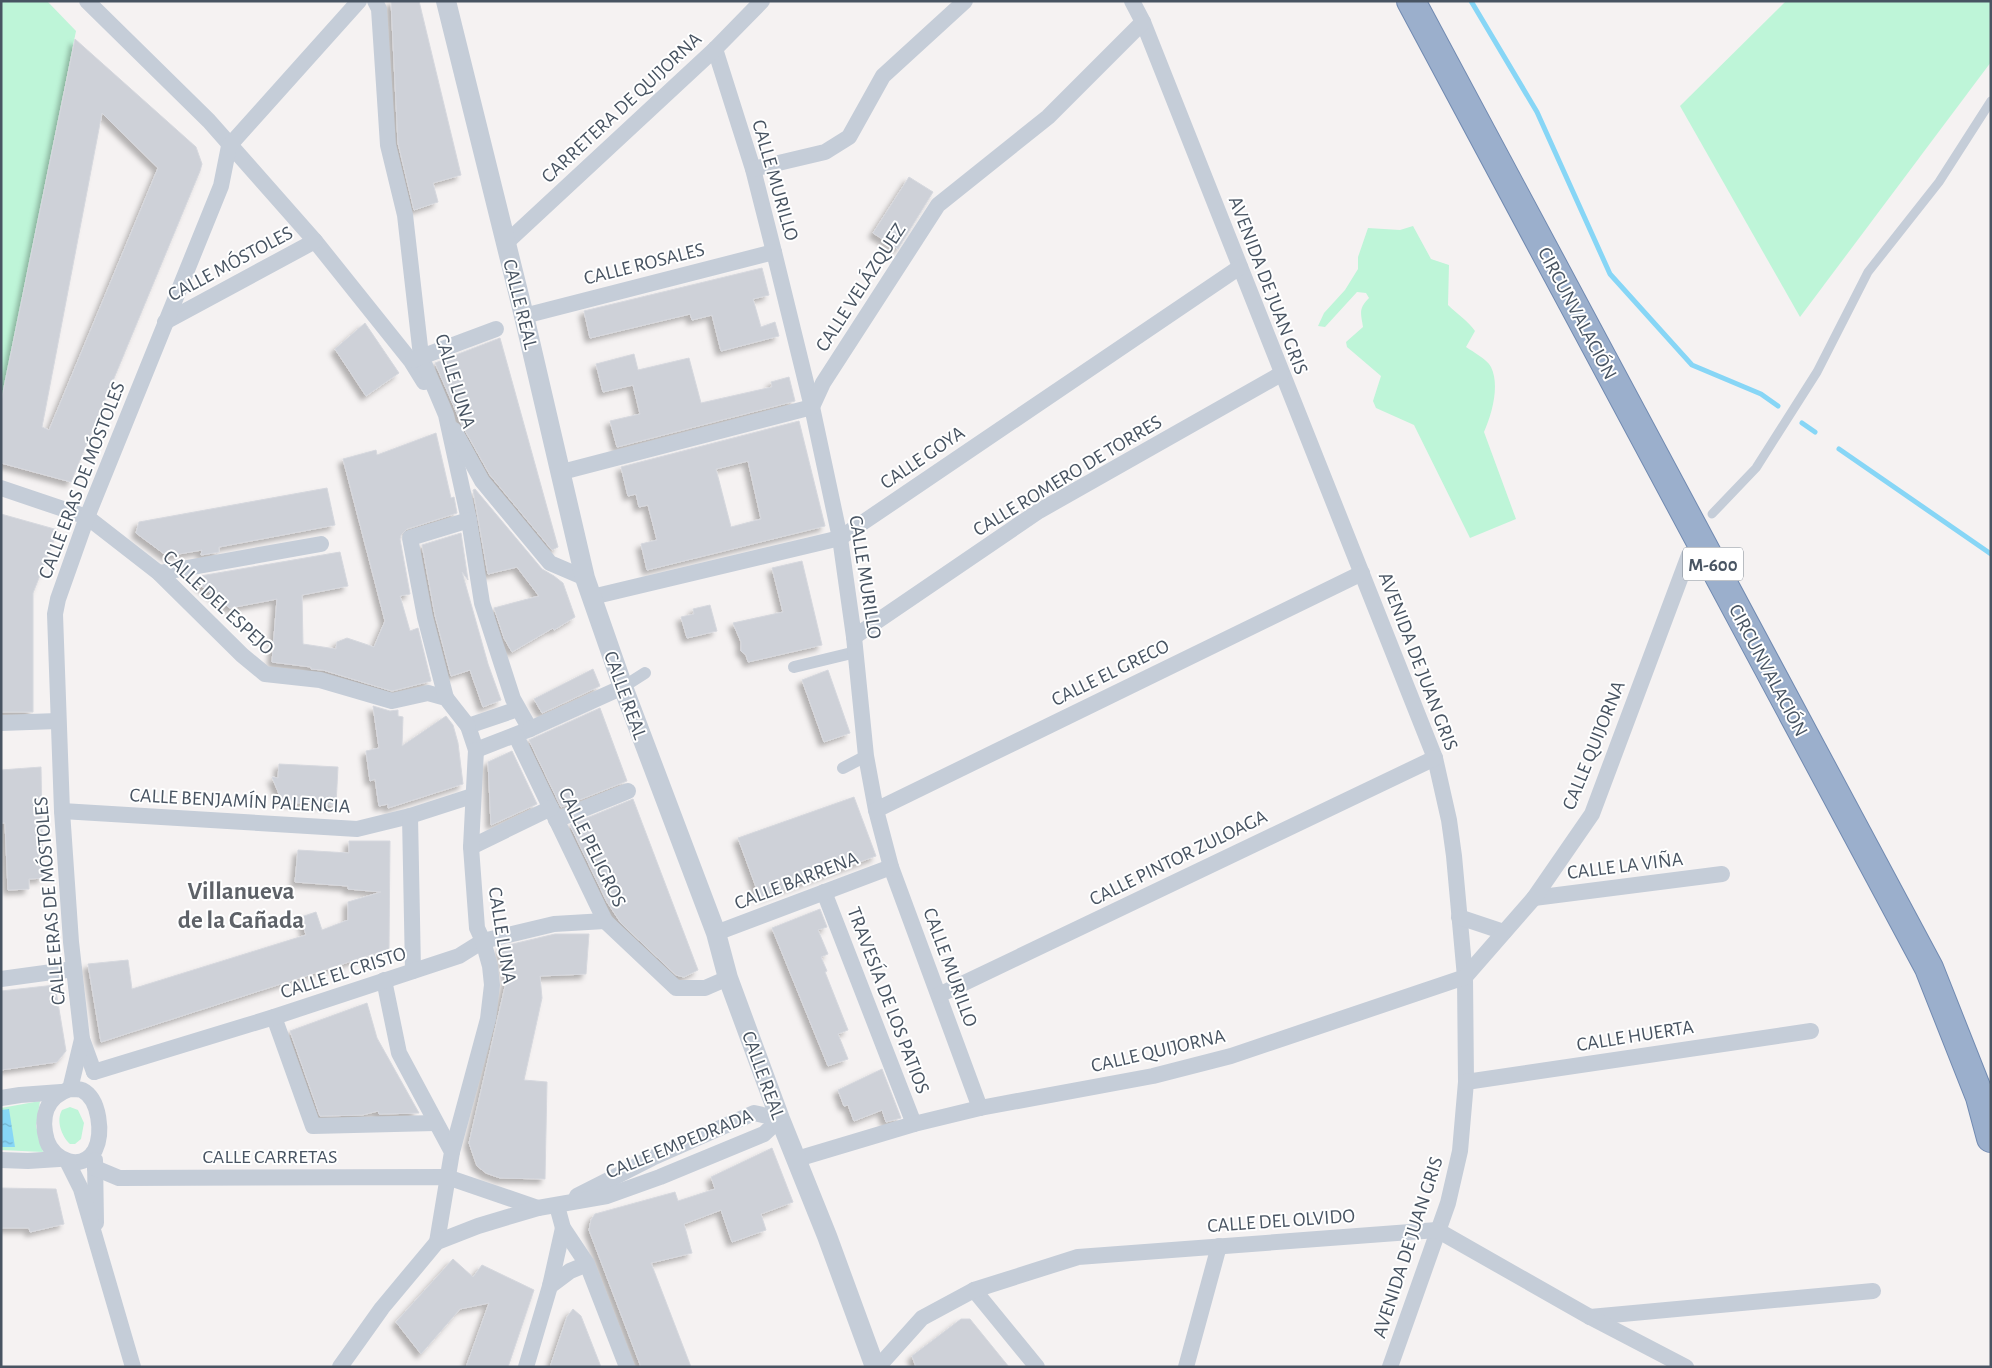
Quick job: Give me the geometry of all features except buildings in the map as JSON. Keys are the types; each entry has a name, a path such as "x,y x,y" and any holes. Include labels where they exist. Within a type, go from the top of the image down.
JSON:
{"highway":[{"name":"CIRCUNVALACIÓN","path":"1411,1 1929,968 1980,1097 1991,1138"}],"street":[{"name":"CALLE MÓSTOLES","path":"86,1 209,121 416,359"},
{"name":"CALLE ERAS DE MÓSTOLES","path":"94,1072 82,1039 74,969 62,811 55,614 58,598 87,517 220,186 229,146 359,1"},
{"name":"CALLE LUNA","path":"376,1 380,9 388,145 405,215 416,359 446,415 469,520 482,604 518,709"},
{"name":"CALLE REAL","path":"446,1 562,472 585,578 623,687 716,933 728,978 780,1119 797,1158 877,1367"},
{"name":"CARRETERA DE QUIJORNA","path":"506,243 715,49 762,1"},
{"path":"753,169 825,152 849,137 883,76 965,1"},
{"name":"AVENIDA DE JUAN GRIS","path":"1132,1 1143,22 1281,374 1435,758 1454,856 1465,977 1466,1082 1460,1151 1448,1203 1390,1367"},
{"name":"CALLE VELÁZQUEZ","path":"812,407 823,383 938,205 1048,117 1143,22"},
{"name":"CALLE MURILLO","path":"715,49 753,169 812,407 840,538 855,644 866,756 876,810 891,867 980,1108"},
{"name":"CALLE MÓSTOLES","path":"165,322 315,241"},
{"name":"CALLE ROSALES","path":"524,316 774,252"},
{"name":"CALLE GOYA","path":"592,598 840,538 1240,267"},
{"path":"416,359 496,329"},
{"name":"CALLE ROMERO DE TORRES","path":"855,644 1039,512 1281,374"},
{"path":"562,472 812,407"},
{"path":"446,415 482,481 550,564 585,578"},
{"name":"CALLE DEL ESPEJO","path":"1,488 87,517 159,573 242,655 265,674 320,680 392,701 428,692 446,698"},
{"path":"469,520 410,538 425,617 446,698 468,726 476,750 523,732 623,687 645,674"},
{"path":"159,573 321,544"},
{"name":"CALLE QUIJORNA","path":"797,1158 914,1124 980,1108 1153,1076 1231,1056 1465,977 1534,898 1592,814 1690,555"},
{"name":"CALLE EL GRECO","path":"876,810 1362,572"},
{"path":"794,667 855,644"},
{"path":"468,726 518,709"},
{"name":"CALLE PELIGROS","path":"518,709 523,732 553,814 605,921 676,988 705,988 728,978"},
{"path":"1,723 58,721"},
{"name":"CALLE LUNA","path":"448,1177 452,1152 488,1019 491,976 483,941 476,928 471,847 472,796 476,750"},
{"path":"843,768 866,756"},
{"name":"CALLE PINTOR ZULOAGA","path":"938,995 1435,758"},
{"path":"471,847 553,814 628,791"},
{"name":"CALLE BENJAMÍN PALENCIA","path":"62,811 357,829 410,816 472,796"},
{"path":"410,816 413,971"},
{"name":"CALLE BARRENA","path":"716,933 891,867"},
{"name":"CALLE LA VIÑA","path":"1534,898 1722,874"},
{"name":"TRAVESÍA DE LOS PATIOS","path":"824,892 914,1124"},
{"path":"1459,917 1504,932"},
{"name":"CALLE EL CRISTO","path":"94,1072 274,1017 459,956 483,941 554,924 605,921"},
{"path":"1,979 74,969"},
{"path":"384,980 400,1053 452,1152"},
{"path":"274,1017 313,1126 435,1122"},
{"name":"CALLE HUERTA","path":"1466,1082 1811,1031"},
{"name":"CALLE ERAS DE MÓSTOLES","path":"71,1090 82,1039"},
{"path":"94,1072 47,1106 44,1116 47,1140 50,1148 63,1160 81,1189 133,1367"},
{"path":"1,1098 71,1090 87,1094 97,1111 99,1132 95,1150 96,1240"},
{"name":"CALLE EMPEDRADA","path":"557,1206 652,1158 754,1113 780,1119"},
{"name":"CALLE EMPEDRADA","path":"557,1206 607,1196 669,1174 764,1134 780,1119"},
{"path":"1,1160 82,1160 95,1150"},
{"name":"CALLE CARRETAS","path":"95,1168 119,1178 448,1177"},
{"path":"437,1242 448,1177 538,1208"},
{"path":"340,1367 382,1308 437,1242 478,1226 538,1208 557,1206 563,1228 588,1264 627,1367"},
{"path":"526,1367 550,1286 563,1228"},
{"path":"1437,1230 1590,1317 1686,1367"},
{"name":"CALLE DEL OLVIDO","path":"877,1367 922,1318 974,1290 1078,1257 1437,1230"},
{"path":"1186,1367 1219,1246"},
{"path":"550,1286 570,1271 588,1264"},
{"path":"974,1290 1037,1367"},
{"path":"1590,1317 1873,1291"}],"lane":[{"path":"1712,514 1756,468 1817,372 1868,272 1940,182 1991,101"}],"green space":[{"path":"1,1 47,1 76,31 1,402"},
{"path":"1786,1 1991,1 1991,62 1800,317 1680,106"},
{"path":"1413,226 1431,259 1449,265 1448,305 1475,331 1466,347 1486,361 1494,374 1494,399 1484,432 1516,519 1470,538 1414,425 1376,408 1373,401 1381,376 1347,347 1346,342 1363,327 1362,308 1369,298 1366,293 1357,292 1325,327 1318,326 1324,313 1345,290 1358,269 1358,257 1368,228 1400,230"},
{"path":"40,1101 36,1126 43,1152 1,1150 1,1108"},
{"path":"70,1107 78,1110 84,1123 81,1139 75,1144 70,1144 67,1141 62,1132 59,1118 62,1110"}],"water":[{"path":"9,1109 15,1147 1,1147 1,1110"}],"waterway":[{"path":"1471,1 1537,112 1610,274 1692,365 1761,394 1778,406"},
{"path":"1802,423 1815,432"},
{"path":"1839,449 1991,554"}],"district":[{"name":"Villanueva de la Cañada","path":"241,904"}]}
